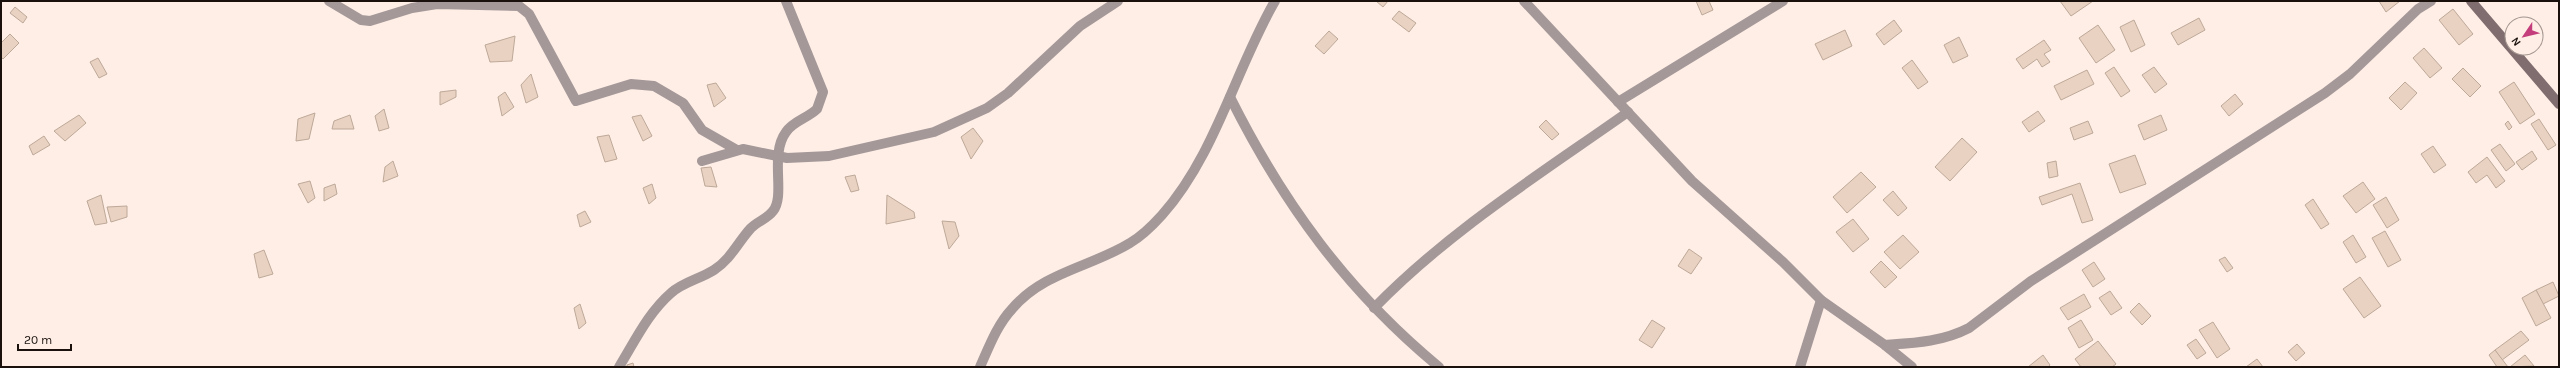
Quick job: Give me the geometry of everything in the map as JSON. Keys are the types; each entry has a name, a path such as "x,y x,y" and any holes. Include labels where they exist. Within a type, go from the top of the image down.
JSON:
{"street":[{"path":"329,1 361,20 370,21 412,8 437,4 519,6 529,14 576,102 631,84 654,86 683,103 702,130 737,150"},
{"path":"619,367 647,320 670,293 713,271 729,258 753,226 774,210 777,199 779,147 786,132 818,110 823,92 786,1"},
{"path":"702,161 737,150 749,150 778,158 829,156 926,134 987,108 1008,93 1080,26 1118,1"},
{"path":"980,367 1002,322 1023,298 1050,279 1130,243 1162,215 1181,190 1210,140 1275,1"},
{"path":"1524,1 1692,181 1783,262 1821,300 1885,345 1912,367"},
{"path":"1618,102 1783,1"},
{"path":"1885,345 1922,343 1958,334 1969,328 2031,281 2325,93 2350,74 2418,9 2431,1"},
{"path":"2471,1 2559,104"},
{"path":"1230,97 1279,186 1311,234 1374,308 1439,367"},
{"path":"1374,308 1427,257 1500,200 1628,112"},
{"path":"1800,367 1821,300"}],"building":[{"path":"1376,1 1388,1 1383,7"},
{"path":"1696,1 1709,1 1713,10 1702,15"},
{"path":"2060,1 2093,1 2071,16"},
{"path":"2379,1 2400,1 2386,12"},
{"path":"15,7 27,17 23,23 10,13"},
{"path":"2453,9 2473,34 2459,45 2439,20"},
{"path":"1399,11 1416,23 1409,32 1392,19"},
{"path":"2199,18 2205,30 2178,45 2171,33"},
{"path":"1894,20 1902,31 1884,45 1876,34"},
{"path":"2134,20 2145,45 2131,52 2120,27"},
{"path":"2098,25 2115,50 2096,63 2079,38"},
{"path":"1845,30 1852,46 1823,60 1815,44"},
{"path":"1329,31 1338,39 1324,54 1315,46"},
{"path":"10,34 19,43 3,59 1,57 1,43"},
{"path":"515,36 512,61 490,62 485,45"},
{"path":"1959,37 1968,56 1953,63 1944,45"},
{"path":"2044,40 2051,50 2044,54 2050,62 2042,67 2037,59 2023,69 2016,59"},
{"path":"2424,48 2442,68 2430,78 2413,58"},
{"path":"98,58 107,74 99,78 90,62"},
{"path":"1912,60 1928,82 1918,89 1902,68"},
{"path":"2114,67 2130,91 2121,97 2105,73"},
{"path":"2154,67 2167,84 2155,93 2142,75"},
{"path":"2463,68 2481,86 2470,97 2452,79"},
{"path":"2087,70 2094,84 2061,100 2054,86"},
{"path":"531,74 538,97 526,103 521,85"},
{"path":"2405,82 2417,93 2401,110 2389,98"},
{"path":"2514,82 2535,114 2520,124 2499,92"},
{"path":"716,83 726,98 714,107 707,85"},
{"path":"456,90 456,97 440,105 440,92"},
{"path":"505,92 514,107 502,116 498,97"},
{"path":"2235,94 2243,104 2229,116 2221,106"},
{"path":"384,109 389,128 379,131 375,116"},
{"path":"2038,111 2045,121 2029,132 2022,122"},
{"path":"315,113 309,139 296,141 298,119"},
{"path":"79,115 86,123 65,141 54,131"},
{"path":"350,115 354,129 332,129 334,121"},
{"path":"641,115 652,136 643,141 632,117"},
{"path":"2161,115 2167,130 2144,140 2138,125"},
{"path":"2539,119 2556,145 2548,150 2531,124"},
{"path":"1546,120 1559,134 1552,140 1539,127"},
{"path":"2088,121 2093,133 2074,140 2070,128"},
{"path":"2508,121 2512,127 2509,130 2505,124"},
{"path":"973,128 983,141 971,159 961,137"},
{"path":"609,135 617,159 605,162 597,137"},
{"path":"44,136 50,145 33,155 29,146"},
{"path":"1962,138 1977,152 1950,181 1935,167"},
{"path":"2500,144 2515,164 2506,171 2491,150"},
{"path":"2433,146 2446,165 2434,173 2421,154"},
{"path":"2532,151 2537,159 2522,170 2516,162"},
{"path":"2135,155 2146,184 2120,193 2109,164"},
{"path":"2487,157 2505,181 2496,188 2487,175 2476,183 2468,172"},
{"path":"393,161 398,176 383,182 385,167"},
{"path":"2056,161 2058,176 2049,178 2047,163"},
{"path":"711,167 717,187 705,186 701,168"},
{"path":"1861,172 1876,187 1847,213 1833,197"},
{"path":"855,175 859,190 851,192 845,177"},
{"path":"310,181 315,198 308,203 298,184"},
{"path":"2363,182 2375,199 2356,213 2343,196"},
{"path":"2080,183 2093,220 2082,223 2072,194 2042,205 2039,197"},
{"path":"335,184 337,194 324,201 324,188"},
{"path":"652,184 656,198 649,204 643,188"},
{"path":"1893,191 1907,208 1898,216 1883,200"},
{"path":"101,195 107,223 95,225 87,201"},
{"path":"887,195 914,212 915,218 886,224"},
{"path":"2386,197 2399,220 2387,228 2373,205"},
{"path":"2313,199 2329,224 2321,229 2305,205"},
{"path":"127,206 127,217 111,222 107,207"},
{"path":"585,211 591,222 580,227 577,215"},
{"path":"1853,219 1869,239 1853,252 1836,232"},
{"path":"942,221 955,222 959,236 949,249"},
{"path":"2385,231 2401,260 2388,267 2372,238"},
{"path":"1903,235 1919,252 1900,269 1884,252"},
{"path":"2353,235 2366,257 2356,263 2343,242"},
{"path":"1689,249 1702,258 1691,274 1678,266"},
{"path":"264,250 273,274 259,278 254,254"},
{"path":"2225,257 2233,268 2227,272 2219,260"},
{"path":"1881,261 1897,277 1885,288 1870,272"},
{"path":"2094,262 2105,279 2093,287 2082,270"},
{"path":"2360,277 2381,306 2364,318 2343,289"},
{"path":"2553,282 2559,296 2543,304 2536,290"},
{"path":"2536,290 2551,318 2536,326 2522,298"},
{"path":"2110,291 2122,308 2111,315 2099,298"},
{"path":"2084,294 2091,307 2068,320 2060,308"},
{"path":"2139,303 2151,316 2142,325 2130,312"},
{"path":"580,304 586,323 579,329 574,308"},
{"path":"1652,320 1665,328 1652,348 1639,340"},
{"path":"2081,320 2093,340 2079,348 2068,328"},
{"path":"2213,322 2230,349 2217,358 2199,330"},
{"path":"2521,331 2529,340 2502,360 2495,350"},
{"path":"2196,339 2206,353 2197,359 2187,345"},
{"path":"2098,341 2116,364 2112,367 2081,367 2075,359"},
{"path":"2297,344 2305,353 2296,361 2288,352"},
{"path":"2495,350 2508,367 2497,367 2489,355"},
{"path":"2043,355 2050,365 2048,367 2028,367"},
{"path":"2525,355 2534,366 2510,367"},
{"path":"2257,359 2263,367 2246,367"},
{"path":"633,363 634,367 627,367 627,365"}]}
